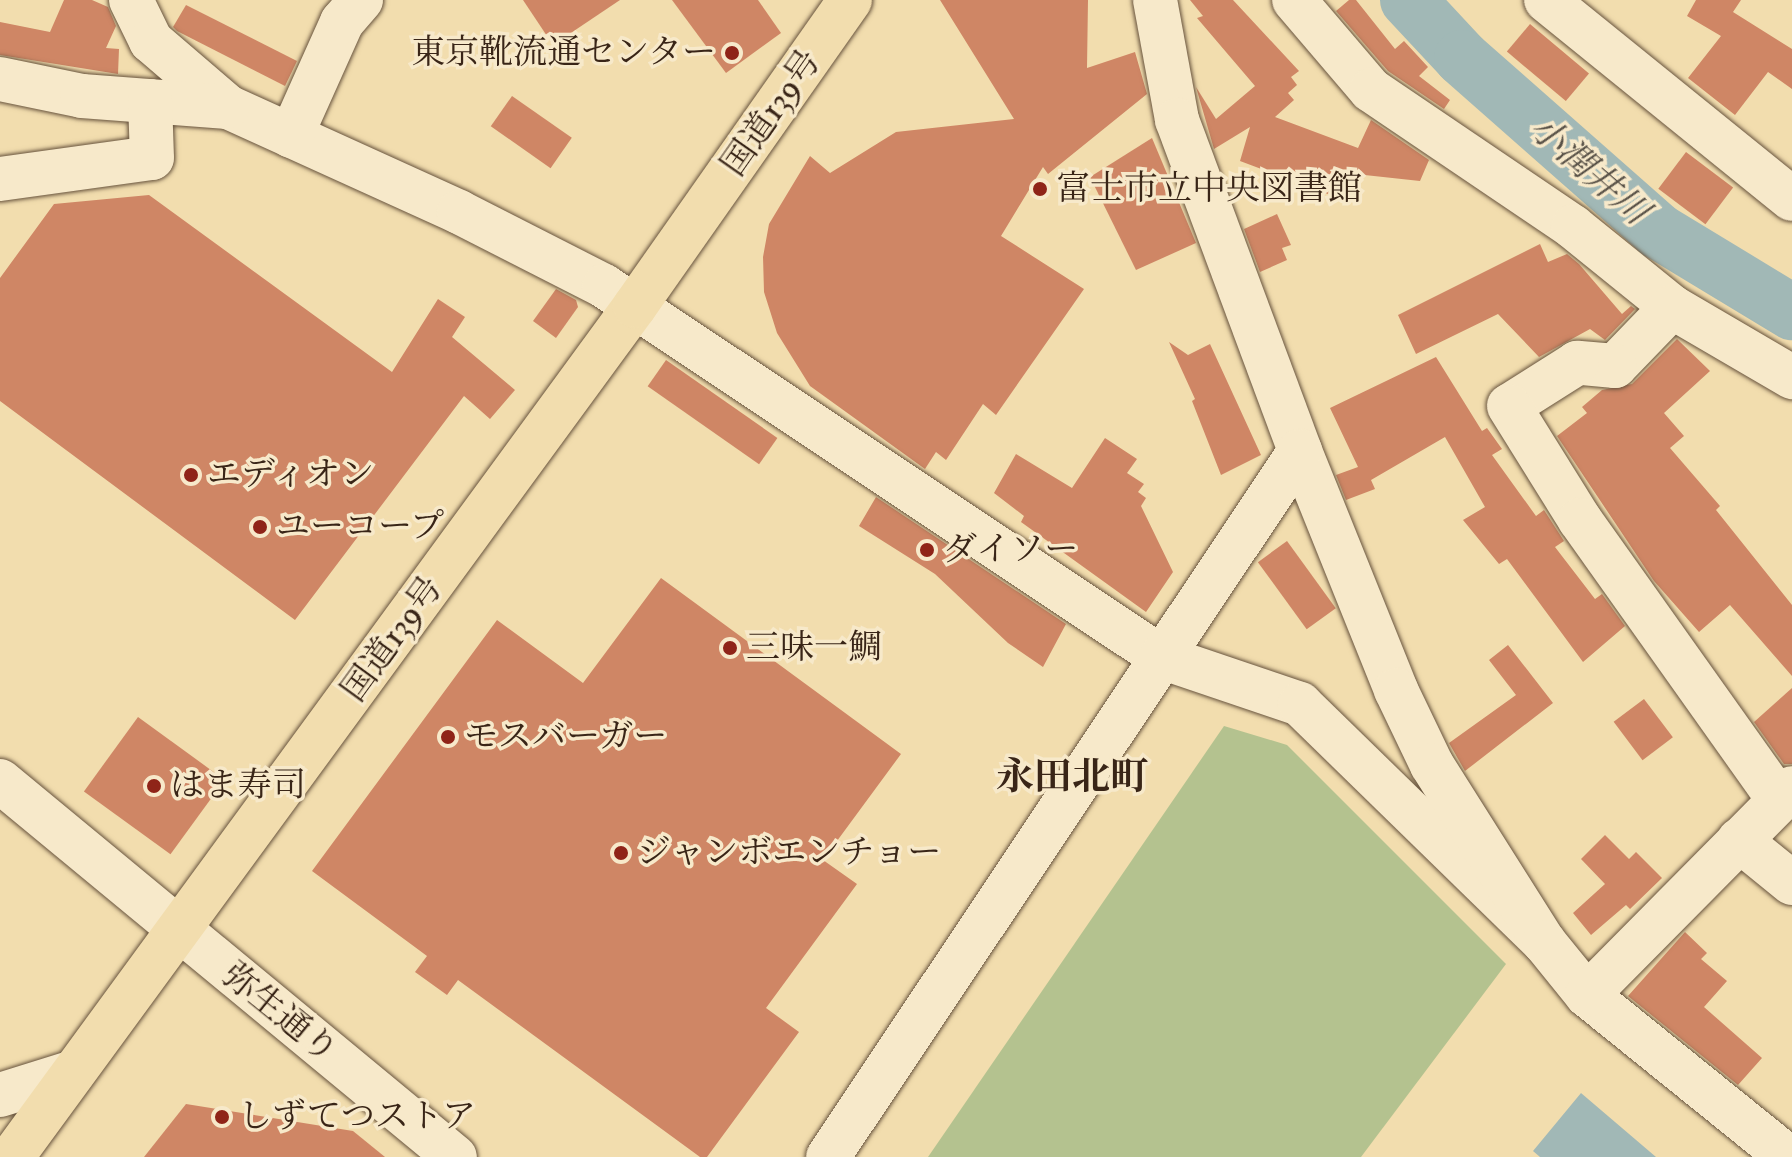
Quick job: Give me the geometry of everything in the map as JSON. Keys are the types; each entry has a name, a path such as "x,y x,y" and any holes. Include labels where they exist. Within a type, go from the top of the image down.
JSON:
{"highway":[{"name":"国道139号","path":"12,1157 635,306 850,0"}],"street":[{"path":"131,0 151,41 228,107 459,212 635,306 1161,657 1300,704 1544,942 1587,995 1788,1157"},
{"path":"291,136 342,22 361,0"},
{"path":"1155,0 1177,120 1300,451 1396,690 1432,765 1544,942"},
{"path":"1294,0 1371,90 1573,227 1672,307 1792,377"},
{"path":"1546,0 1792,199"},
{"path":"0,79 82,96 228,107"},
{"path":"0,179 152,158 150,101"},
{"path":"1587,995 1785,794 1580,520 1509,406 1577,363 1615,366 1672,307"},
{"path":"828,1157 1300,451"},
{"name":"弥生通り","path":"0,781 455,1157"},
{"path":"1739,840 1792,883"},
{"path":"0,1095 74,1072"}],"green space":[{"path":"1224,726 1287,745 1506,964 1361,1157 928,1157"}],"water":[{"path":"1581,1093 1656,1157 1540,1157 1533,1151"}],"building":[{"path":"64,0 92,0 108,7 116,26 106,48 119,49 118,74 0,55 0,22 50,32"},
{"path":"523,0 620,0 553,45"},
{"name":"東京靴流通センター","path":"672,0 758,0 781,33 726,73"},
{"path":"940,0 1088,0 1087,68 1135,52 1147,94 1048,174 1043,167 1001,236 1084,289 996,415 983,404 946,460 936,452 925,469 810,386 777,333 764,292 763,257 769,224 810,156 830,173 896,132 1014,119"},
{"path":"1190,0 1233,0 1299,71 1291,77 1297,85 1288,93 1294,100 1275,117 1358,148 1371,120 1429,160 1420,181 1337,172 1328,194 1240,161 1250,127 1214,149 1196,87 1216,119 1255,86 1197,18 1203,16"},
{"path":"1349,0 1356,0 1395,49 1404,41 1428,67 1419,76 1450,100 1444,109 1388,71 1336,11"},
{"path":"1696,0 1741,0 1733,12 1792,49 1792,89 1768,72 1735,115 1688,78 1721,36 1687,16"},
{"path":"186,5 297,61 285,86 177,31 173,27"},
{"path":"1530,24 1589,73 1566,101 1507,52"},
{"path":"512,96 572,138 551,168 491,126"},
{"path":"1152,138 1196,243 1136,270 1090,177"},
{"path":"1686,152 1733,188 1705,224 1658,189"},
{"path":"149,195 392,372 438,299 465,317 452,337 515,390 490,419 464,396 295,620 0,401 0,278 54,204"},
{"path":"1277,214 1291,245 1282,248 1287,260 1260,272 1244,229"},
{"path":"1540,244 1548,262 1567,254 1579,264 1622,314 1631,306 1635,309 1605,340 1590,329 1539,357 1498,314 1416,354 1398,315"},
{"path":"556,289 576,300 578,307 556,338 533,321"},
{"path":"1677,339 1710,371 1664,413 1684,436 1670,448 1720,506 1716,510 1792,605 1792,676 1730,605 1699,632 1654,581 1557,436 1587,413 1582,407 1602,390 1632,384"},
{"path":"1169,342 1188,355 1210,344 1261,455 1221,475 1192,401 1195,399"},
{"path":"1436,357 1482,431 1487,428 1502,449 1492,455 1536,516 1544,510 1564,541 1555,547 1595,599 1602,594 1625,626 1583,662 1507,559 1499,564 1463,520 1485,507 1445,437 1371,480 1375,489 1346,500 1336,475 1358,467 1330,408"},
{"path":"666,360 777,438 759,464 648,386"},
{"path":"1105,438 1137,459 1127,473 1144,484 1138,492 1146,498 1141,506 1173,572 1146,612 1021,522 1024,516 994,493 1016,454 1072,488"},
{"name":"ダイソー","path":"876,497 1066,624 1043,667 1008,643 935,574 859,526"},
{"path":"1287,541 1336,608 1307,629 1258,562"},
{"path":"661,578 901,754 823,860 857,884 766,1008 799,1032 707,1157 700,1157 458,980 447,995 415,972 427,956 312,871 497,620 583,683"},
{"path":"1508,645 1553,703 1465,771 1449,743 1516,695 1489,660"},
{"path":"1792,688 1792,764 1784,764 1754,722"},
{"path":"1644,699 1673,737 1643,760 1614,722"},
{"name":"はま寿司","path":"138,717 225,780 170,854 84,791"},
{"path":"1605,835 1629,859 1636,852 1662,878 1630,909 1626,905 1591,935 1573,913 1605,884 1581,859"},
{"path":"1685,932 1707,953 1701,959 1727,981 1704,1007 1762,1058 1738,1085 1628,996"},
{"name":"しずてつストア","path":"186,1104 353,1131 385,1157 144,1157"}],"waterway":[{"name":"小潤井川","path":"1408,0 1462,58 1658,231 1792,312"}],"place":[{"name":"東京靴流通センター","path":"732,53"},
{"name":"富士市立中央図書館","path":"1040,189"},
{"name":"エディオン","path":"191,475"},
{"name":"ユーコープ","path":"260,527"},
{"name":"ダイソー","path":"927,550"},
{"name":"三味一鯛","path":"730,648"},
{"name":"モスバーガー","path":"448,737"},
{"name":"はま寿司","path":"154,786"},
{"name":"ジャンボエンチョー","path":"621,853"},
{"name":"しずてつストア","path":"222,1117"}],"district":[{"name":"永田北町","path":"1072,778"}]}
